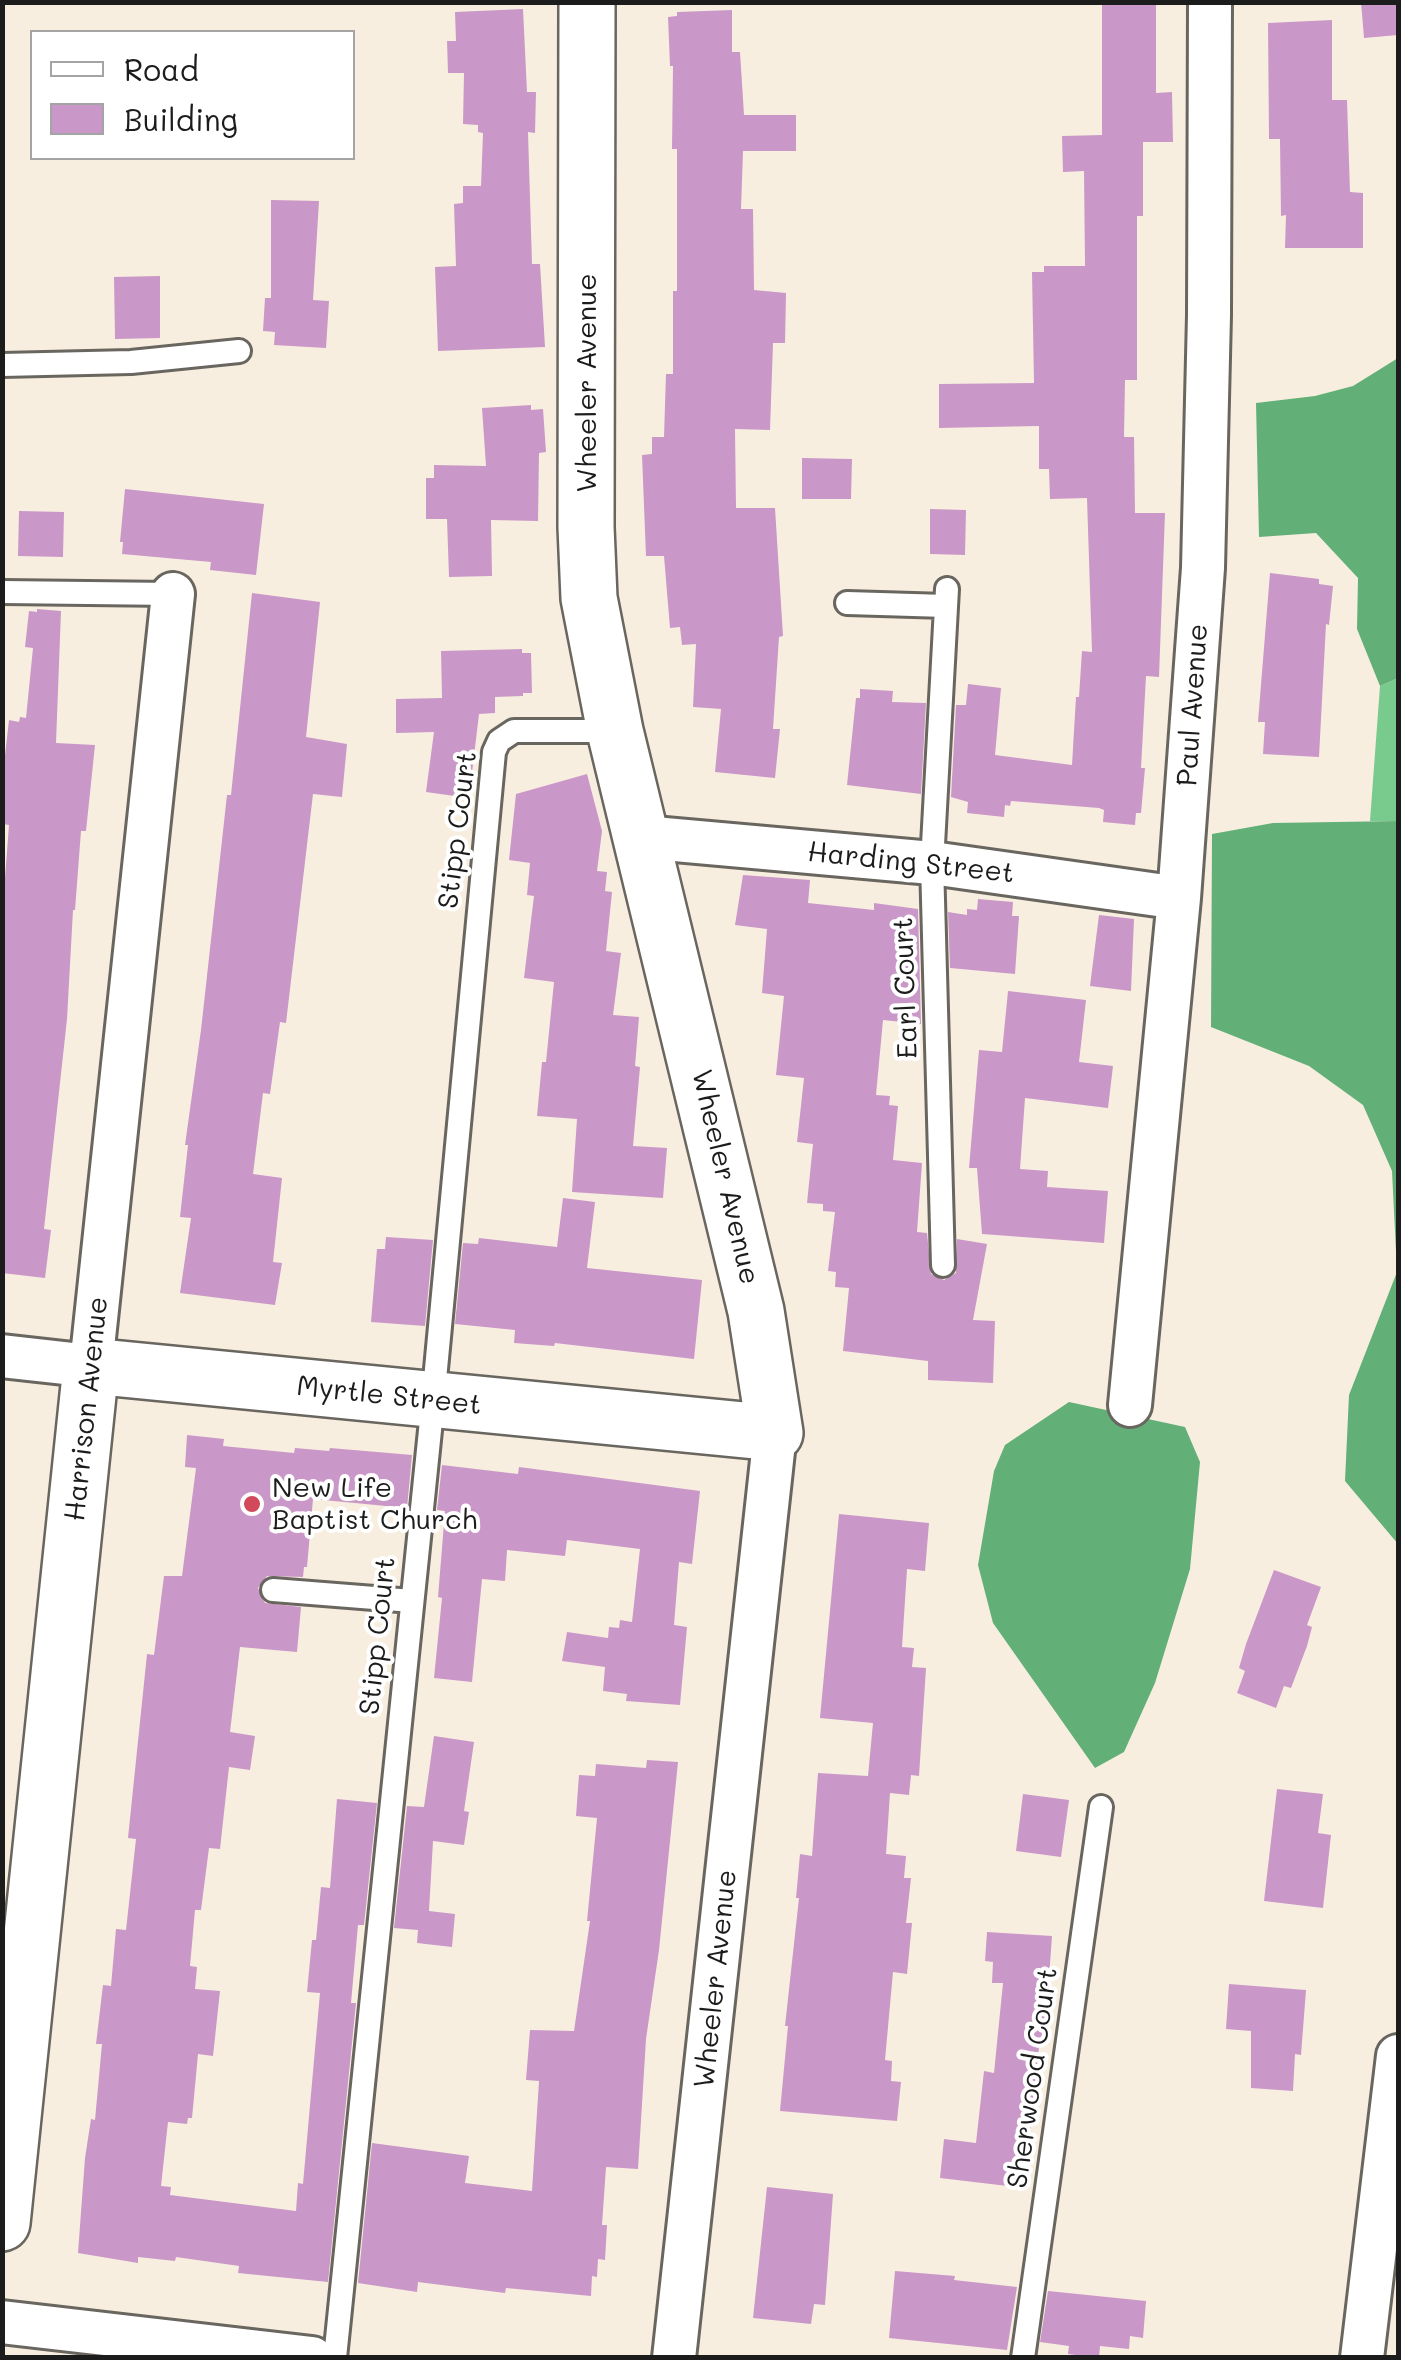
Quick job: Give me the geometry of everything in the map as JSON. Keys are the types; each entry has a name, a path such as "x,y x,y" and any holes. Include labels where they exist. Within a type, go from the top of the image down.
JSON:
{"main road":[{"name":"Wheeler Avenue","path":"587,2 586,566 615,731 756,1311 775,1433"},
{"name":"Myrtle Street","path":"91,1366 775,1433"},
{"name":"Harrison Avenue","path":"2,2223 91,1366"}],"street":[{"name":"Paul Avenue","path":"1130,1405 1178,898 1203,568 1210,2"},
{"name":"Harrison Avenue","path":"91,1366 172,594"},
{"name":"Harding Street","path":"642,838 932,862 1178,898"},
{"name":"Myrtle Street","path":"2,1356 91,1366"},
{"name":"Wheeler Avenue","path":"674,2358 775,1433"},
{"path":"1362,2358 1398,2056"},
{"path":"2,2322 312,2358"}],"lane":[{"path":"2,365 130,362 239,352"},
{"path":"2,592 172,594"},
{"name":"Earl Court","path":"848,603 946,598 932,862 943,1265"},
{"name":"Stipp Court","path":"335,2358 433,1401 494,752 499,742 514,731 615,731"},
{"path":"273,1590 412,1601"},
{"name":"Sherwood Court","path":"1024,2358 1101,1807"}],"green space":[{"path":"1398,358 1398,678 1380,686 1357,629 1358,578 1316,533 1259,537 1256,403 1315,396 1353,386"},
{"path":"1398,678 1398,821 1370,821 1380,686"},
{"path":"1398,821 1398,1544 1345,1481 1349,1395 1397,1272 1392,1171 1363,1105 1309,1066 1211,1027 1212,834 1273,823"},
{"path":"1069,1402 1185,1427 1200,1462 1190,1569 1155,1683 1124,1752 1095,1768 993,1623 978,1565 994,1471 1005,1445"}],"building":[{"path":"1102,2 1156,2 1156,93 1172,92 1173,142 1143,142 1143,216 1137,216 1137,380 1125,380 1124,437 1134,437 1135,513 1165,513 1159,677 1146,676 1141,768 1145,768 1141,813 1136,813 1135,825 1103,822 1104,810 1099,808 1011,801 1010,806 1005,805 1004,817 967,813 968,802 951,797 956,705 966,705 968,684 1001,688 995,755 1072,765 1082,651 1092,652 1087,498 1050,499 1049,469 1039,469 1039,426 939,428 939,384 1034,383 1032,272 1044,272 1044,266 1085,266 1084,171 1063,172 1062,136 1102,135"},
{"path":"1361,2 1398,2 1398,35 1364,38"},
{"path":"523,9 527,92 536,92 535,133 528,132 532,264 540,264 545,347 438,351 435,267 456,266 454,204 463,203 463,186 481,186 483,133 478,132 478,125 463,124 464,73 448,73 447,41 456,41 455,12"},
{"path":"732,10 732,52 740,52 744,115 796,115 796,151 743,151 741,209 753,209 754,290 786,293 785,343 773,343 770,430 735,429 736,508 775,508 783,636 779,637 773,729 780,729 775,778 715,772 721,709 693,707 696,644 682,645 680,627 670,628 664,556 646,556 642,455 652,454 652,437 664,437 666,374 673,374 673,291 677,291 677,149 672,149 673,66 668,17 677,16 677,12"},
{"path":"1332,20 1332,100 1347,100 1350,192 1363,193 1363,248 1285,248 1280,139 1269,139 1268,23"},
{"path":"271,200 319,201 313,300 329,301 326,348 274,345 275,332 263,331 265,298 271,298"},
{"path":"160,276 160,338 115,339 114,277"},
{"path":"531,405 531,410 543,409 546,452 539,453 538,521 491,520 492,576 449,577 447,519 426,519 426,478 434,478 434,465 486,466 482,408"},
{"path":"802,458 852,459 851,499 802,499"},
{"path":"125,489 264,504 256,575 210,570 211,562 122,554"},
{"path":"930,509 966,510 965,555 930,554"},
{"path":"19,511 64,512 63,557 18,556"},
{"path":"1270,573 1319,579 1319,584 1333,586 1329,625 1326,624 1319,757 1263,754 1265,722 1258,722"},
{"path":"252,593 320,602 306,737 347,744 342,797 313,794 286,1023 280,1022 270,1094 263,1093 253,1174 282,1178 273,1262 282,1263 275,1305 180,1293 191,1218 180,1217 185,1145 227,795 231,795"},
{"path":"29,611 61,611 56,743 95,745 73,910 67,1019 44,1229 51,1230 45,1278 2,1273 2,917 9,825 2,824 2,782 9,720 19,722 20,717 26,718 33,648 25,647"},
{"path":"522,649 522,653 531,653 532,693 495,697 495,713 479,714 469,798 426,792 434,732 396,733 396,699 442,698 441,651"},
{"path":"860,689 893,691 892,702 926,703 921,794 847,785"},
{"path":"587,774 602,831 597,871 607,872 605,891 612,892 606,951 621,953 613,1015 639,1017 635,1066 640,1067 633,1146 667,1148 663,1198 572,1192 577,1119 537,1116 554,982 524,978 534,896 527,895 530,863 509,860 516,794"},
{"path":"743,875 810,880 808,903 874,910 874,903 918,909 921,1024 883,1020 876,1095 890,1096 889,1105 898,1106 893,1160 922,1163 917,1232 927,1233 931,1274 944,1280 956,1273 957,1239 987,1244 973,1320 995,1321 993,1383 928,1380 928,1361 843,1351 849,1288 835,1287 836,1272 828,1271 835,1212 823,1211 823,1204 807,1203 813,1144 797,1142 804,1078 776,1075 784,996 762,993 767,929 735,925"},
{"path":"978,899 1013,902 1012,916 1019,916 1015,974 950,968 948,912 967,915 967,909 977,910"},
{"path":"1099,915 1134,919 1131,991 1090,986"},
{"path":"1008,991 1086,1000 1079,1062 1113,1066 1108,1108 1025,1098 1020,1169 1048,1171 1047,1187 1108,1191 1104,1243 982,1234 977,1168 969,1168 979,1050 1002,1052"},
{"path":"563,1198 595,1202 587,1268 702,1280 694,1359 555,1343 514,1343 515,1330 455,1324 463,1243 478,1244 479,1238 557,1247"},
{"path":"386,1237 433,1240 425,1326 371,1322 377,1249 385,1249"},
{"path":"187,1435 224,1439 223,1446 294,1453 295,1448 330,1448 412,1455 407,1508 313,1499 303,1577 267,1576 258,1588 265,1603 301,1607 297,1652 240,1647 230,1732 255,1736 250,1770 229,1767 220,1849 209,1848 201,1910 195,1910 190,1966 197,1967 195,1989 220,1991 213,2056 198,2054 192,2118 188,2118 187,2124 168,2122 161,2186 171,2187 170,2195 296,2211 298,2183 303,2184 320,1993 307,1992 312,1940 316,1940 321,1887 330,1888 337,1799 377,1803 364,1925 358,1925 351,2003 356,2003 328,2282 238,2273 239,2266 176,2257 175,2261 138,2257 138,2263 78,2253 85,2158 91,2119 95,2120 102,2044 96,2044 103,1985 111,1986 116,1929 126,1930 136,1839 128,1838 147,1654 154,1655 164,1576 182,1576 196,1468 185,1467"},
{"path":"442,1465 518,1474 519,1467 700,1491 692,1564 679,1562 674,1625 687,1627 680,1705 626,1701 627,1694 603,1691 605,1667 562,1661 567,1632 608,1638 609,1627 619,1628 620,1620 632,1622 640,1549 567,1540 565,1556 507,1550 505,1581 482,1579 472,1682 434,1678 442,1598 438,1597 445,1511 437,1510"},
{"path":"839,1514 929,1523 925,1571 907,1569 902,1647 914,1648 912,1667 926,1668 919,1776 911,1775 909,1795 890,1793 886,1854 906,1856 904,1878 911,1878 906,1923 912,1923 907,1974 893,1972 885,2060 892,2061 891,2081 901,2082 897,2121 780,2111 800,1854 812,1856 818,1773 868,1776 873,1723 820,1718"},
{"path":"1274,1570 1321,1587 1307,1625 1312,1627 1307,1646 1291,1688 1284,1686 1276,1708 1237,1693 1245,1671 1239,1668 1246,1644"},
{"path":"434,1736 474,1742 464,1811 469,1812 464,1845 433,1841 429,1911 455,1914 452,1947 417,1943 418,1930 394,1928 407,1806 424,1807"},
{"path":"647,1760 678,1762 646,2039 638,2169 606,2167 602,2225 607,2225 605,2260 598,2259 591,2296 506,2288 505,2293 418,2282 417,2292 358,2283 372,2143 469,2156 465,2183 532,2191 539,2081 526,2080 530,2030 574,2031 590,1921 597,1818 576,1816 579,1775 595,1776 596,1764 646,1768"},
{"path":"1277,1789 1323,1794 1318,1833 1331,1835 1323,1908 1264,1901"},
{"path":"1023,1794 1069,1800 1061,1857 1016,1851"},
{"path":"987,1932 1052,1936 1044,2047 1039,2047 1029,2144 1021,2143 1016,2187 940,2178 944,2139 976,2143 984,2071 994,2073 1003,1983 992,1983 993,1962 985,1961"},
{"path":"1229,1984 1306,1990 1301,2055 1295,2054 1293,2091 1251,2088 1251,2031 1226,2029"},
{"path":"767,2187 833,2194 825,2305 814,2304 811,2324 753,2318"},
{"path":"895,2271 1017,2287 1007,2350 889,2338"},
{"path":"1048,2291 1146,2301 1143,2338 1130,2336 1129,2349 1100,2346 1099,2358 1068,2354 1069,2346 1040,2342"}],"place":[{"name":"New Life Baptist Church","path":"252,1504"}]}
